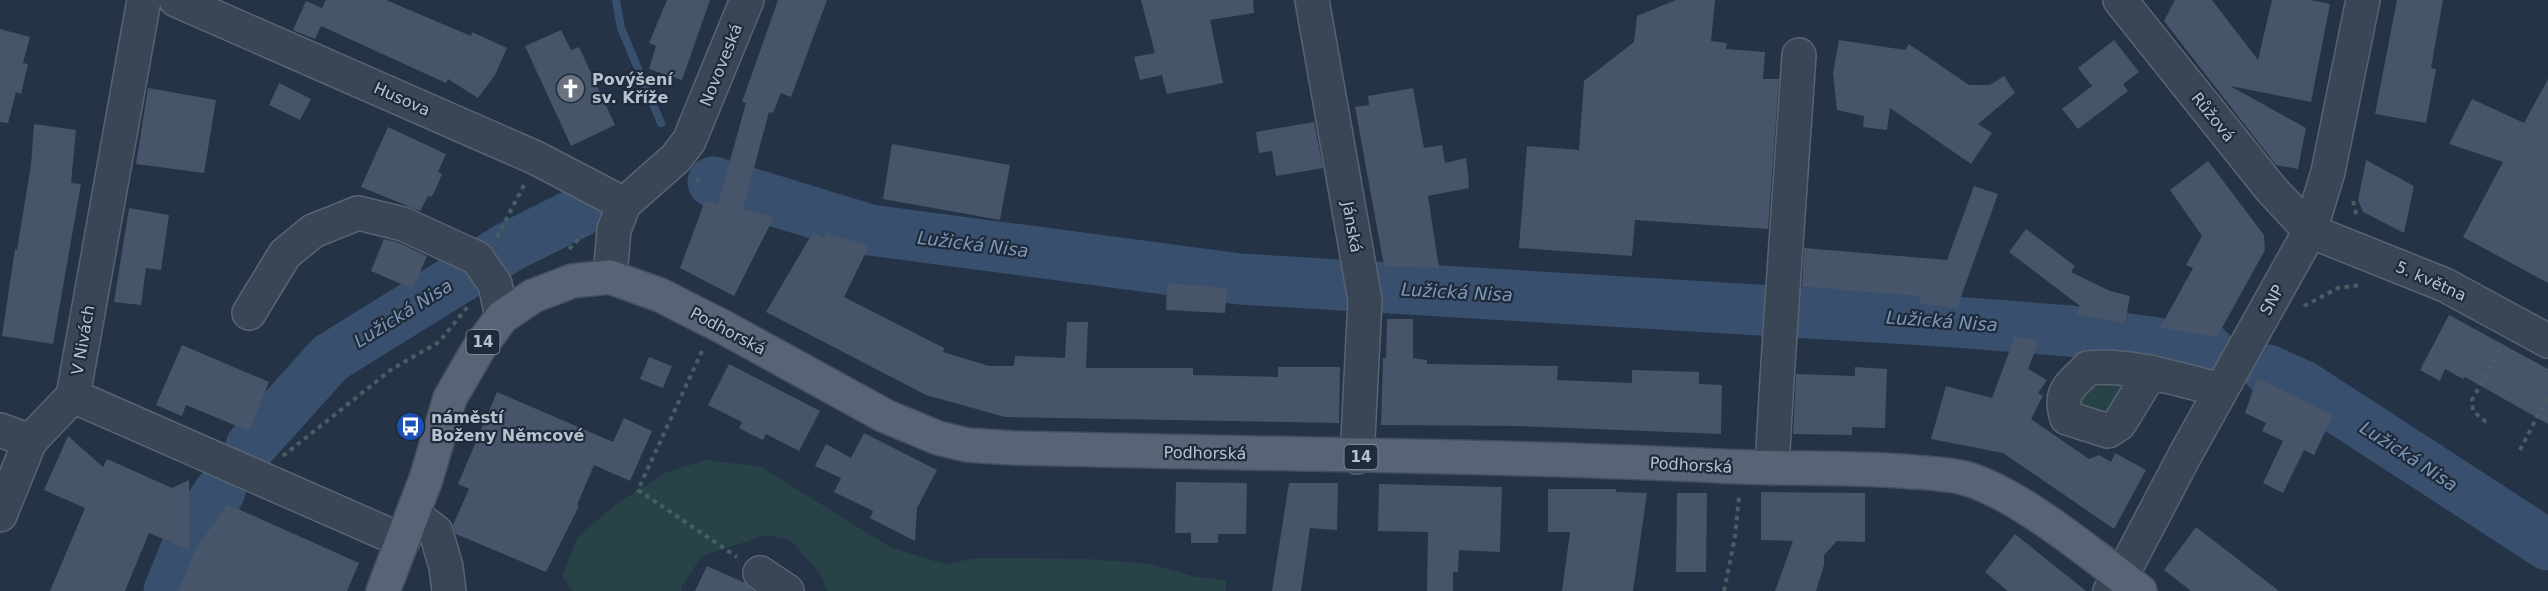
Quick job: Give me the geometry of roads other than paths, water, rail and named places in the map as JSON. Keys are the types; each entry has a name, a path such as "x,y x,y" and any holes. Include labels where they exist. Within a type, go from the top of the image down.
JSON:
{"main road":[{"name":"Podhorská","path":"383,591 408,528 450,398 479,348 502,317 533,296 573,281 610,277 660,296 725,328 885,416 938,438 967,445 1867,469 1965,478 2006,496 2053,526 2124,586"}],"street":[{"name":"V Nivách","path":"144,0 73,396 261,478 408,528"},
{"name":"Husova","path":"176,0 536,158 624,204"},
{"name":"Novoveská","path":"624,204 676,158 689,141 747,0"},
{"name":"Jánská","path":"1312,0 1365,300 1357,457"},
{"name":"Růžová","path":"2120,0 2271,189 2310,231"},
{"name":"SNP","path":"2124,586 2222,390 2310,231 2328,172 2362,0"},
{"path":"1757,467 1784,287 1799,55"},
{"path":"610,277 614,230 624,204"},
{"path":"249,313 285,254 313,231 358,213 403,224 486,256 502,317"},
{"name":"5. května","path":"2310,231 2445,285 2548,341"},
{"path":"2151,372 2222,390"},
{"path":"0,515 15,435 73,396"},
{"path":"408,528 436,532 446,567 449,591"}],"waterway":[{"path":"616,0 621,28 661,123"},
{"name":"Lužická Nisa","path":"713,182 870,230 1240,279 1942,321 2070,331 2209,350"},
{"name":"Lužická Nisa","path":"251,446 330,358 509,247 579,212"},
{"name":"Lužická Nisa","path":"2268,370 2303,386 2548,545"},
{"name":"Lužická Nisa","path":"169,591 192,534 220,491"}],"place":[{"name":"Povýšení sv. Kříže","path":"571,88"},
{"name":"náměstí Boženy Němcové","path":"410,426"}]}
